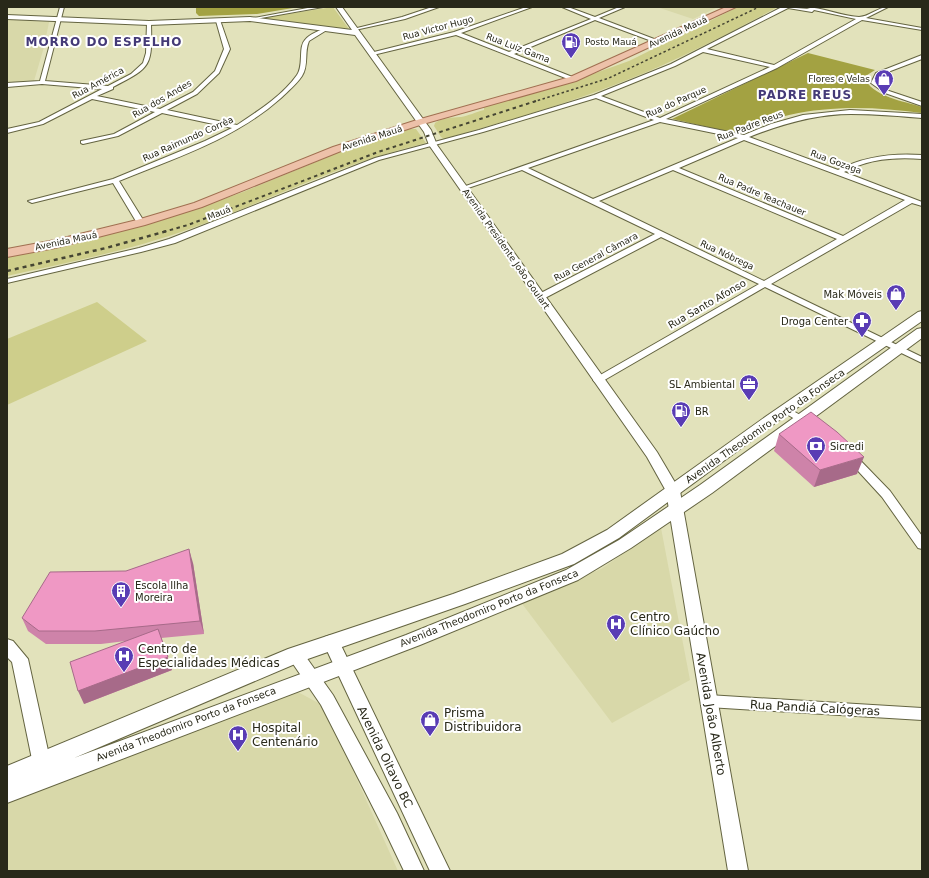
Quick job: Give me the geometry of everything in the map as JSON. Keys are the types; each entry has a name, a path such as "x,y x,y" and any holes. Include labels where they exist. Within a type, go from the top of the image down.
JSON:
{"main road":[{"name":"Avenida Mauá","path":"7,253 55,244 141,223 198,205 337,149 420,122 573,78 659,42 732,7"},
{"name":"Avenida Theodomiro Porto da Fonseca","path":"8,780 184,725 471,617 572,575 619,539 673,491 705,467 813,391 856,371 893,346 919,325"},
{"name":"Avenida Theodomiro Porto da Fonseca","path":"43,770 178,704 295,655 459,599 619,539 675,509 768,444 808,423 856,371"},
{"path":"813,391 830,399"},
{"path":"751,434 768,444"},
{"path":"705,467 722,477"},
{"path":"511,580 523,596"},
{"path":"459,599 471,617"},
{"path":"178,704 184,725"}],"street":[{"path":"42,82 62,7"},
{"path":"7,17 58,21 149,23 218,21 250,19 321,7"},
{"name":"Avenida Presidente João Goulart","path":"339,7 428,132 433,145 463,188 652,455 673,491"},
{"path":"250,19 357,31 437,7"},
{"name":"Rua Victor Hugo","path":"373,53 456,33 530,7"},
{"path":"564,7 659,42"},
{"path":"509,54 623,7"},
{"path":"433,145 596,96 672,65 786,7"},
{"path":"789,7 860,19"},
{"path":"806,7 875,22 922,29"},
{"name":"Rua do Parque","path":"463,188 660,120 775,67 860,19 886,7"},
{"name":"Rua dos Andes","path":"83,142 116,135 195,93 217,72 226,49 218,21"},
{"name":"Rua América","path":"7,131 41,123 94,97 133,75 145,64 149,53 149,23"},
{"name":"Rua Raimundo Corrêa","path":"32,201 115,180 207,142 238,127 265,109 290,87 300,75 304,65 305,44 307,40 328,28"},
{"name":"Rua Luiz Gama","path":"456,33 573,78"},
{"path":"703,50 775,67"},
{"path":"922,57 878,74 874,83 887,92 922,104"},
{"path":"7,86 42,82 111,88"},
{"name":"Rua Gozaga","path":"596,96 660,120 743,137 922,204"},
{"path":"94,97 238,127"},
{"name":"Rua Padre Reus","path":"594,201 674,168 743,137 773,125 803,117 850,112 922,116"},
{"name":"Mauá","path":"7,281 141,250 172,241 377,159 409,149 433,145"},
{"path":"838,173 856,162 881,156 922,157"},
{"name":"Rua Nóbrega","path":"524,168 922,360"},
{"name":"Rua Padre Teachauer","path":"674,168 843,239"},
{"path":"115,180 141,223"},
{"name":"Rua Santo Afonso","path":"598,380 911,200"},
{"name":"Rua General Câmara","path":"540,297 661,234"},
{"path":"786,410 808,423"},
{"path":"844,449 886,494 922,545"},
{"name":"Avenida João Alberto","path":"673,491 738,871"},
{"name":"Avenida Oitavo BC","path":"331,642 440,871"},
{"path":"7,646 20,659 43,770"},
{"path":"295,655 327,700 390,820 414,871"},
{"name":"Rua Pandiá Calógeras","path":"708,702 922,714"}],"shaded area":[{"path":"196,7 299,7 257,14 199,16 196,13"},
{"path":"333,7 349,29 261,18"},
{"path":"657,7 718,7 693,19"},
{"path":"738,7 778,7 666,64 582,97 537,112 444,139 434,126 435,123 441,120 466,116 484,110 484,106 562,85 629,61"},
{"path":"7,19 49,22 44,47 34,81 7,84"},
{"path":"808,53 875,70 864,77 868,84 881,94 922,107 922,113 889,109 839,108 783,116 741,132 718,129 672,119"},
{"path":"409,129 416,129 426,143 366,160 192,228 147,243 7,276 7,256 73,245 78,241 143,226 243,192 342,151"},
{"path":"97,302 147,341 7,405 7,339"},
{"name":"Centro Clínico Gaúcho","path":"661,528 690,680 612,723 520,601 601,569"},
{"name":"Hospital Centenário","path":"296,691 324,706 398,871 7,871 7,797"}],"building":[{"path":"811,412 837,432 864,457 820,470 779,434"},
{"name":"Escola Ilha Moreira","path":"189,549 200,621 95,631 39,631 22,618 50,572 126,571"},
{"path":"158,629 168,657 78,691 70,662"}],"railway":[{"path":"533,102 609,78 759,7"},
{"path":"163,232 188,225 378,152 536,101"},
{"path":"7,271 106,248 167,231"}],"place":[{"name":"Posto Mauá","path":"571,59"},
{"name":"Flores e Velas","path":"884,96"},
{"name":"Mak Móveis","path":"896,311"},
{"name":"Droga Center","path":"862,338"},
{"name":"SL Ambiental","path":"749,401"},
{"name":"BR","path":"681,428"},
{"name":"Sicredi","path":"816,463"},
{"name":"Escola Ilha Moreira","path":"121,608"},
{"name":"Centro Clínico Gaúcho","path":"616,641"},
{"name":"Centro de Especialidades Médicas","path":"124,673"},
{"name":"Prisma Distribuidora","path":"430,737"},
{"name":"Hospital Centenário","path":"238,752"}],"district":[{"name":"MORRO DO ESPELHO","path":"104,42"},
{"name":"PADRE REUS","path":"805,95"}]}
